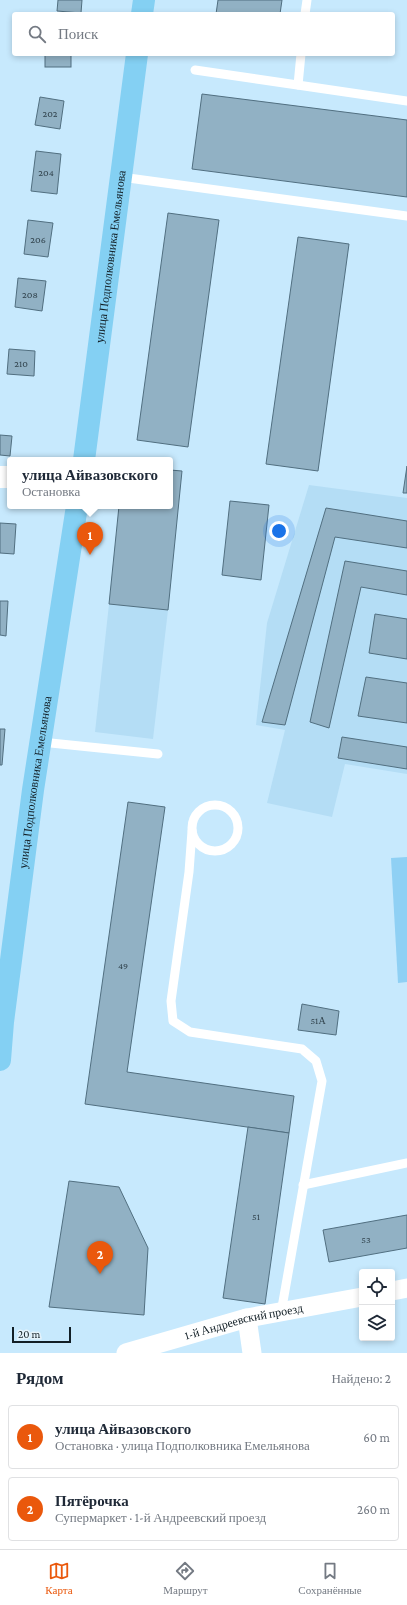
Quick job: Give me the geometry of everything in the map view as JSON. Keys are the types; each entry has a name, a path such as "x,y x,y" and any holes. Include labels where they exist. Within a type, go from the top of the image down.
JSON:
{"main road":[{"path":"142,12 144,0"},
{"name":"улица Подполковника Емельянова","path":"84,457 137,56"},
{"name":"улица Подполковника Емельянова","path":"0,1060 2,1022 41,742 77,509"}],"street":[{"path":"395,1290 407,1288"},
{"name":"1-й Андреевский проезд","path":"126,1353 247,1318 359,1298"},
{"path":"247,1318 252,1353"}],"lane":[{"path":"305,12 307,0"},
{"path":"298,85 301,56"},
{"path":"195,70 407,101"},
{"path":"121,177 407,216"},
{"path":"41,742 158,754"},
{"path":"192,831 194,839 199,845 213,851 221,850 233,842 237,827 235,819 226,809 212,806 199,812 192,824 190,872 171,1001 173,1021 190,1032 302,1049 316,1061 322,1081 281,1313"},
{"path":"303,1185 407,1163"}],"shaded area":[{"path":"309,485 407,498 407,774 345,764 332,817 267,803 285,730 256,725 267,623"},
{"path":"109,604 168,610 153,739 95,732"},
{"path":"407,857 407,982 398,983 391,858"}],"building":[{"path":"58,0 82,0 81,12 57,11"},
{"path":"218,0 282,0 280,12 216,12"},
{"path":"45,56 71,56 71,67 45,67"},
{"path":"202,94 407,120 407,197 192,169"},
{"path":"40,97 64,101 60,129 35,125"},
{"path":"36,151 61,154 57,194 31,191"},
{"path":"168,213 219,220 188,447 137,440"},
{"path":"28,220 53,223 48,257 24,254"},
{"path":"298,237 349,244 318,471 266,464"},
{"path":"18,278 46,281 42,311 15,307"},
{"path":"9,349 35,351 34,376 7,374"},
{"path":"0,435 12,436 10,456 0,455"},
{"path":"407,466 407,493 403,493"},
{"path":"173,470 182,471 168,610 109,604 119,509 173,509"},
{"path":"230,501 269,505 261,580 222,575"},
{"path":"326,508 407,521 407,548 335,537 285,725 262,722"},
{"path":"0,523 16,524 14,554 0,553"},
{"path":"345,561 407,571 407,595 361,587 329,728 310,722"},
{"path":"0,601 8,601 6,636 0,635"},
{"path":"375,614 407,619 407,659 369,653"},
{"path":"366,677 407,683 407,723 358,716"},
{"path":"0,729 5,729 2,765 0,765"},
{"path":"342,737 407,747 407,769 338,758"},
{"path":"128,802 165,807 127,1072 294,1096 289,1133 85,1104"},
{"path":"302,1004 339,1011 336,1035 298,1030"},
{"path":"248,1127 289,1133 265,1304 223,1298"},
{"path":"69,1181 119,1187 148,1248 144,1315 49,1307"},
{"path":"407,1215 407,1248 329,1262 323,1230"}],"place":[{"name":"улица Айвазовского","path":"90,555"},
{"name":"Пятёрочка","path":"100,1274"}]}
